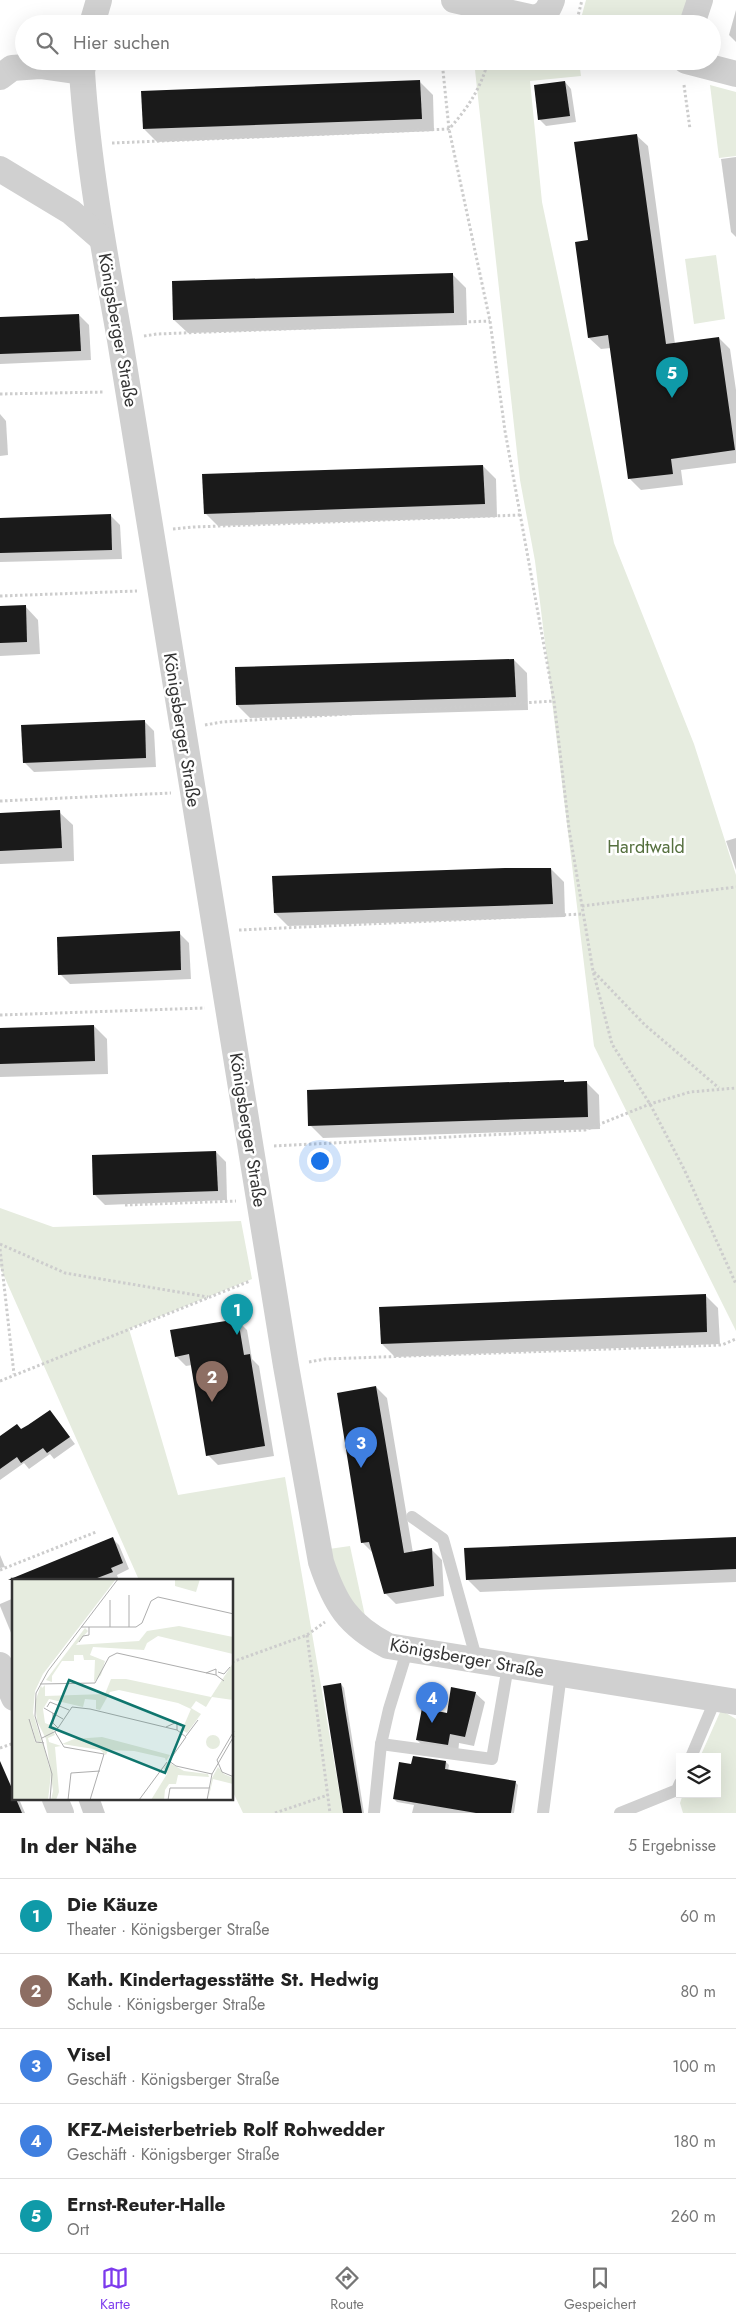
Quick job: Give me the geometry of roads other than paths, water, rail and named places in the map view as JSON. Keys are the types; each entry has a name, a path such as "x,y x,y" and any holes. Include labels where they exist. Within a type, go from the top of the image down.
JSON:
{"street":[{"path":"95,15 99,0"},
{"path":"454,0 521,15"},
{"path":"543,15 549,10 552,0"},
{"path":"695,15 700,0"},
{"name":"Königsberger Straße","path":"0,77 15,68"},
{"name":"Königsberger Straße","path":"83,70 87,144 191,789 216,931 286,1366 321,1562 331,1592 356,1626 388,1646 407,1651 726,1700"},
{"path":"721,70 736,74"},
{"name":"Königsberger Straße","path":"0,169 71,212 102,239"},
{"path":"0,1665 12,1693"},
{"path":"55,1800 60,1813"}],"lane":[{"path":"412,1517 443,1539 477,1662"},
{"path":"374,1813 381,1744 389,1709 407,1651"},
{"path":"381,1744 492,1760 508,1666"},
{"path":"543,1813 561,1674"},
{"path":"693,1753 726,1700"},
{"path":"620,1813 676,1790"}],"place":[{"name":"Ernst-Reuter-Halle","path":"672,398"},
{"name":"Die Käuze","path":"237,1335"},
{"name":"Kath. Kindertagesstätte St. Hedwig","path":"212,1402"},
{"name":"Visel","path":"361,1468"},
{"name":"KFZ-Meisterbetrieb Rolf Rohwedder","path":"432,1723"}],"park label":[{"name":"Hardtwald","path":"646,847"}]}
